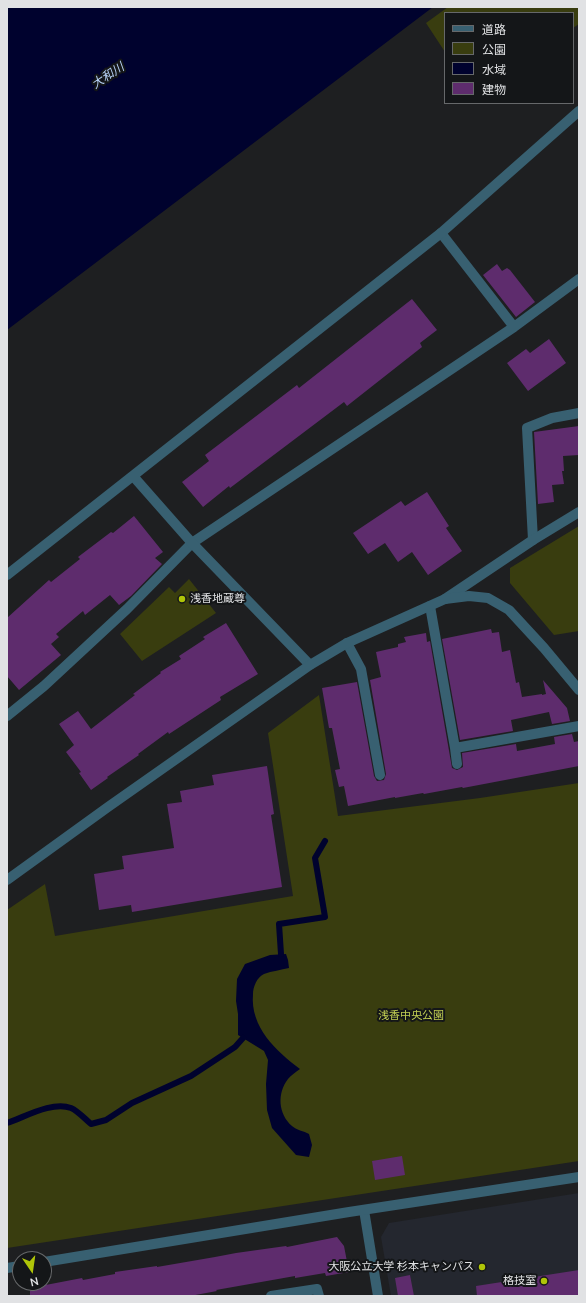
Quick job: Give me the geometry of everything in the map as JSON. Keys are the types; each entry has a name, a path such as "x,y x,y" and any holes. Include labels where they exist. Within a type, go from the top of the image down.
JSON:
{"street":[{"path":"7,575 441,233 579,111"},
{"path":"441,233 514,327"},
{"path":"7,716 44,686 127,608 192,543 514,327 579,279"},
{"path":"533,540 527,428 552,418 579,413"},
{"path":"133,476 192,543 310,665"},
{"path":"7,880 108,806 310,665 347,643 445,599 533,540 579,512"},
{"path":"445,599 469,596 488,598 509,610 544,648 579,690"},
{"path":"430,606 457,764"},
{"path":"347,643 360,669 380,775"},
{"path":"455,748 579,726"},
{"path":"52,1261 579,1177"},
{"path":"364,1210 378,1296"},
{"path":"271,1296 318,1289 318,1296"}],"shaded area":[{"name":"大阪公立大学 杉本キャンパス","path":"579,1193 579,1296 391,1296 381,1237 389,1223"}],"green space":[{"path":"448,7 579,7 579,24 574,27 574,12 444,12 444,50 426,23"},
{"path":"579,526 579,631 554,635 510,583 510,568"},
{"path":"189,579 216,613 142,661 120,634 169,587 175,593"},
{"name":"浅香中央公園","path":"319,695 338,816 480,798 579,783 579,1161 7,1248 7,910 45,884 55,936 293,896 268,733"}],"water":[{"name":"大和川","path":"7,7 433,7 7,330"},
{"path":"286,954 289,968 264,974 257,980 253,991 253,1006 260,1027 266,1037 282,1054 300,1069 288,1079 284,1085 281,1103 284,1116 287,1121 294,1127 309,1134 312,1145 309,1157 296,1155 272,1128 267,1110 266,1084 268,1060 264,1051 238,1035 238,1014 236,1001 237,979 245,964 270,955"}],"building":[{"path":"497,264 502,271 507,268 510,270 535,302 516,317 483,275"},
{"path":"412,299 437,330 420,343 422,347 347,406 344,402 230,488 229,486 203,507 182,482 209,461 205,455 297,385 299,388"},
{"path":"549,339 566,363 528,391 507,363 526,349 530,353"},
{"path":"579,426 579,455 563,456 564,471 562,471 564,484 552,485 554,502 538,504 534,432"},
{"path":"427,492 449,526 446,528 462,551 428,575 412,552 398,562 385,543 368,554 353,533 401,501 405,506"},
{"path":"134,516 163,552 155,558 162,564 131,596 119,605 110,595 85,615 83,611 56,634 59,637 51,644 61,655 19,690 7,676 7,618 49,580 51,582 80,559 78,557 111,532 113,533"},
{"path":"226,623 258,674 220,697 221,700 169,734 168,732 91,790 79,773 81,772 66,752 74,745 59,724 78,711 91,729 135,695 133,694 161,673 160,672 181,659 179,656 205,639 203,637"},
{"path":"491,629 492,633 499,632 502,652 510,650 516,683 519,682 522,697 546,694 543,680 567,708 570,721 552,724 549,712 511,720 513,731 460,740 442,639"},
{"path":"426,633 427,642 430,641 452,768 457,770 463,767 462,753 516,744 517,751 555,744 554,737 572,734 574,742 579,741 579,766 463,788 395,797 348,806 344,786 339,787 335,770 340,769 332,728 329,728 322,688 357,682 374,776 377,781 384,780 386,774 370,680 381,677 376,652 398,647 398,644 406,642 404,637"},
{"path":"267,766 274,814 271,815 282,887 132,912 131,905 99,910 94,874 124,869 122,856 174,848 167,804 182,802 180,791 214,785 212,775"},
{"path":"402,1156 405,1175 375,1180 372,1161"},
{"path":"337,1237 344,1246 349,1272 326,1276 325,1273 295,1278 295,1276 190,1296 30,1296 30,1291 52,1291 52,1284 82,1278 83,1280 115,1274 115,1272 157,1267 236,1253 287,1247"},
{"name":"格技室","path":"579,1270 579,1296 477,1296 476,1286"},
{"path":"410,1275 414,1296 398,1296 395,1278"}],"waterway":[{"path":"281,954 279,924 325,917 315,858 325,841"},
{"path":"7,1123 47,1108 64,1106 79,1113 91,1124 106,1120 132,1103 191,1076 235,1047 243,1038"}],"place":[{"name":"浅香地蔵尊","path":"182,599"},
{"name":"大阪公立大学 杉本キャンパス","path":"482,1267"},
{"name":"格技室","path":"544,1281"}]}
